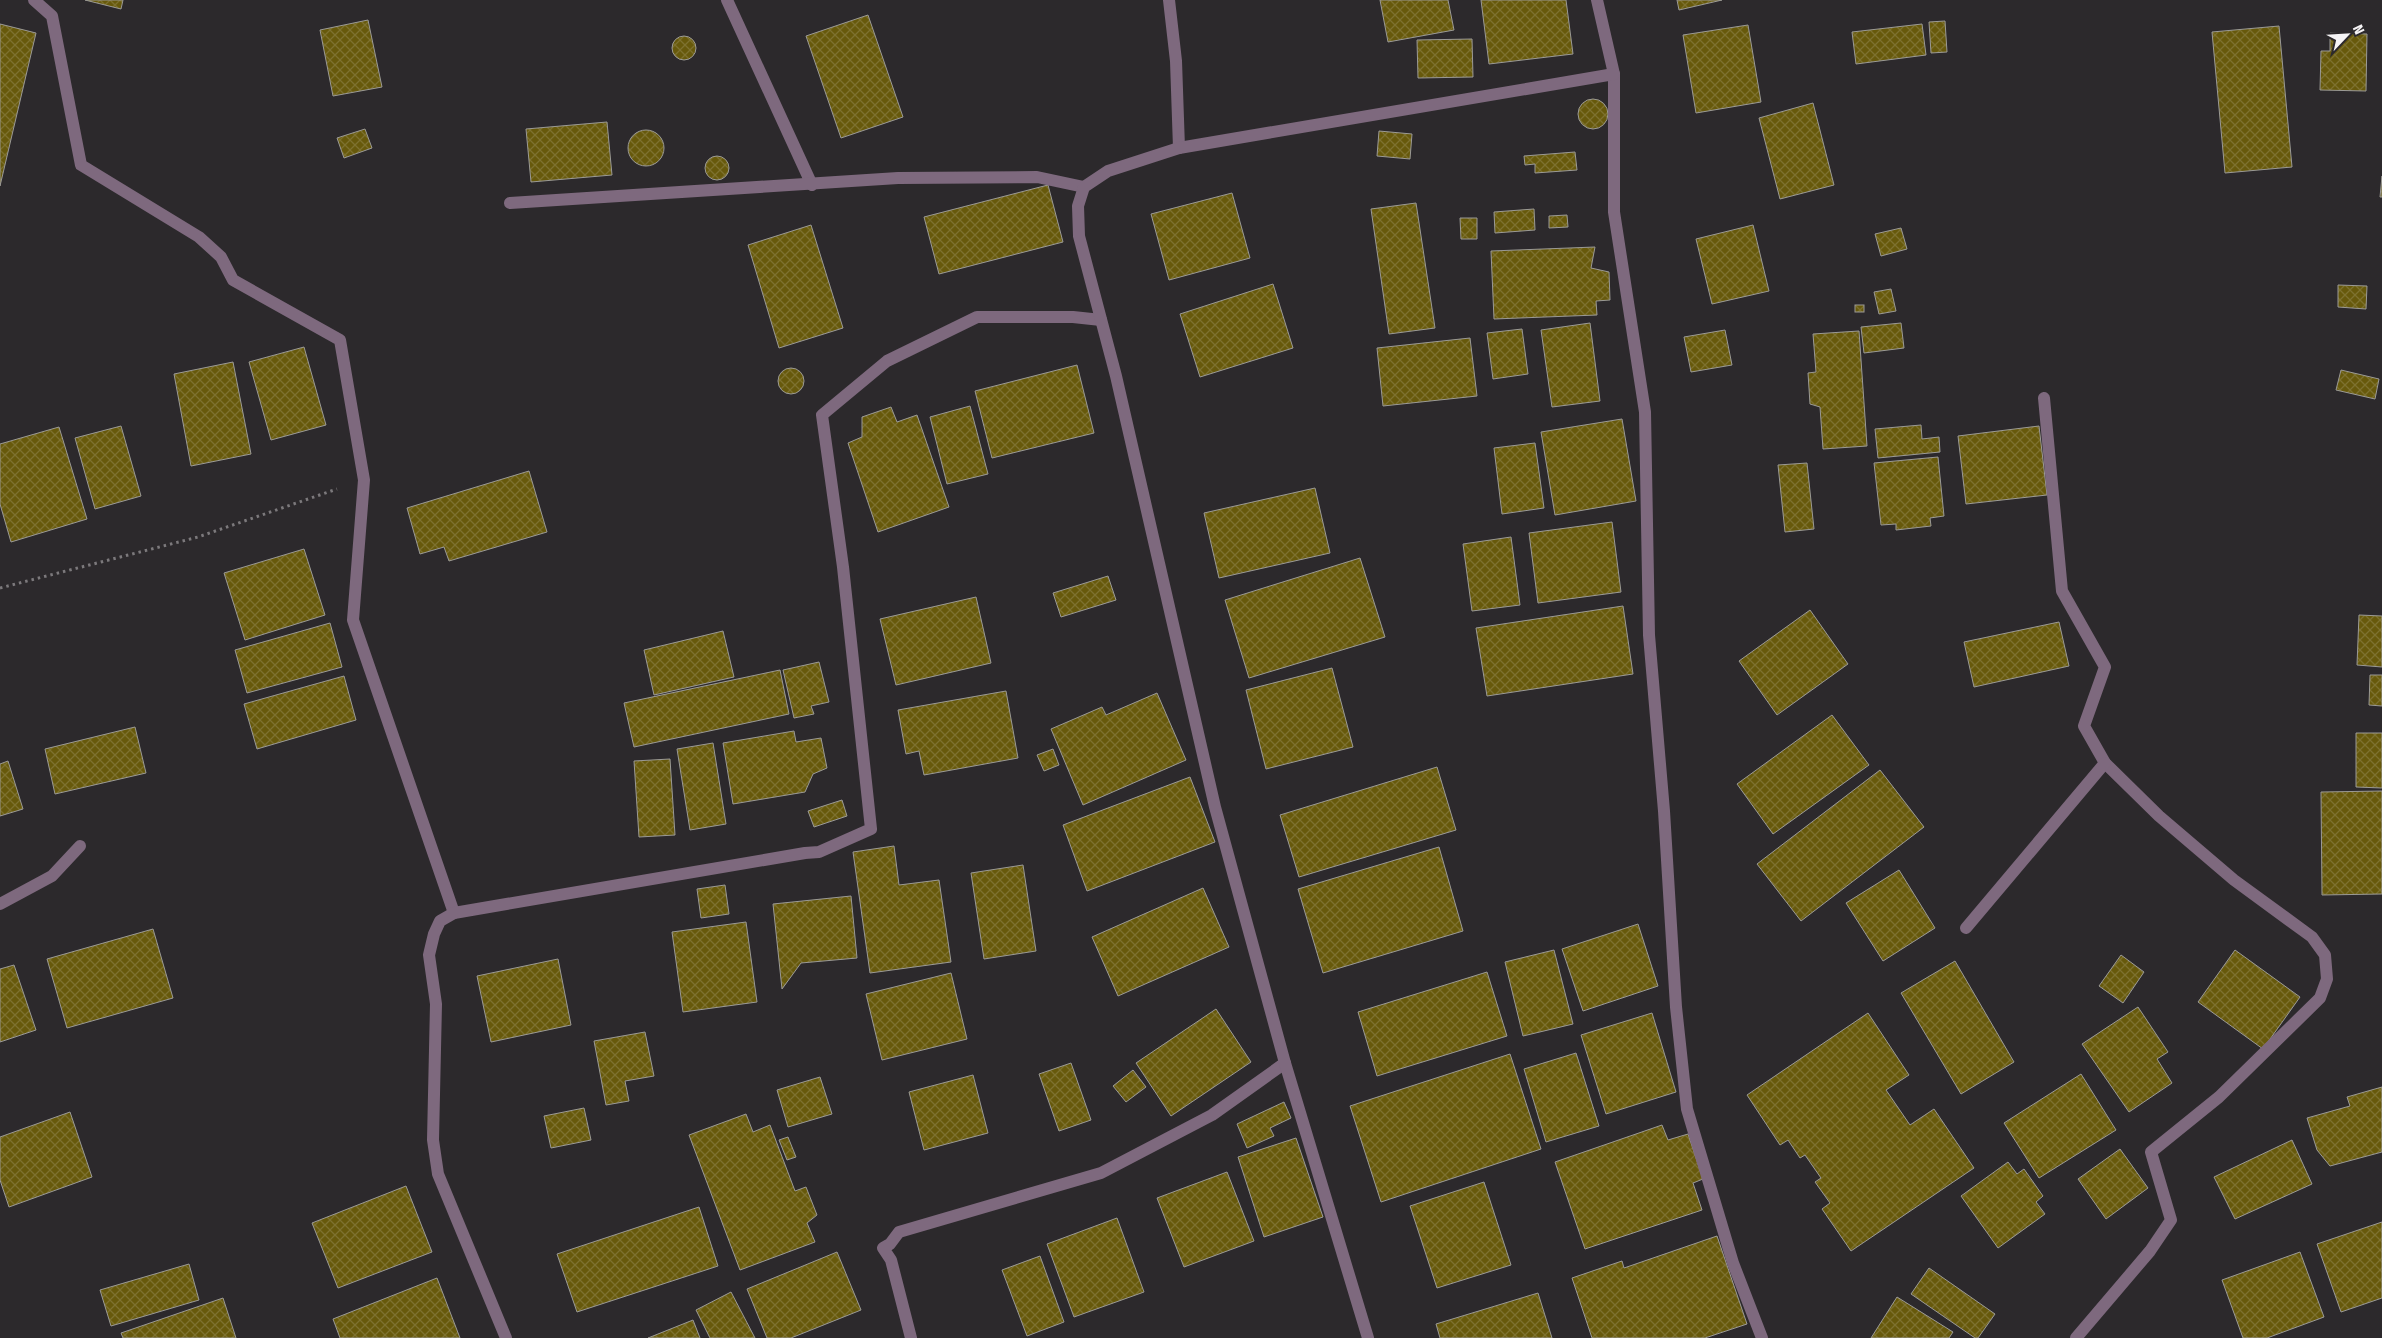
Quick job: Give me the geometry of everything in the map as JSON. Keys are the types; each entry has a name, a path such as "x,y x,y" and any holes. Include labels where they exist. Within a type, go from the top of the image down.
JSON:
{"street":[{"path":"34,0 52,16 81,165 200,237 221,257 233,280 340,340 364,480 353,620 454,913"},
{"path":"727,0 812,185"},
{"path":"1169,0 1176,61 1179,148"},
{"path":"1597,0 1614,74 1614,212 1646,412 1649,635 1664,811 1676,1007 1686,1100 1733,1263 1762,1338"},
{"path":"1368,1338 1285,1063 1215,807 1116,376 1079,236 1078,206 1084,187 1108,171 1179,148 1614,74"},
{"path":"510,203 898,178 1037,177 1084,187"},
{"path":"506,1338 438,1174 433,1140 436,1004 429,955 434,934 440,921 454,913 795,854 819,852 871,829 843,567 822,416 887,362 976,317 1073,317 1101,320"},
{"path":"2044,398 2062,591 2104,667 2084,726 2105,763 2159,816 2226,874 2312,937 2324,955 2327,979 2320,998 2220,1097 2151,1152 2171,1220 2150,1252 2076,1338"},
{"path":"1966,928 2105,763"},
{"path":"0,904 52,876 80,846"},
{"path":"911,1338 891,1260 883,1248 890,1244 899,1232 1100,1173 1212,1115 1285,1063"}],"path":[{"path":"0,588 198,537 364,480"}],"building":[{"path":"85,0 123,0 121,9"},
{"path":"1380,0 1448,0 1454,30 1388,42"},
{"path":"1481,0 1566,0 1573,54 1489,64"},
{"path":"1677,0 1722,0 1679,10"},
{"path":"868,15 903,117 841,138 806,36"},
{"path":"368,20 382,87 333,96 320,30"},
{"path":"1945,21 1947,52 1931,53 1929,22"},
{"path":"0,24 36,33 0,186"},
{"path":"1922,24 1926,55 1856,64 1852,32"},
{"path":"1748,25 1761,102 1696,113 1683,35"},
{"path":"2279,26 2292,167 2225,173 2212,32"},
{"path":"2330,33 2367,34 2366,91 2320,90 2321,51 2330,51"},
{"path":"684,36 693,39 696,48 693,57 684,60 675,57 672,48 675,39"},
{"path":"1472,39 1473,77 1418,78 1417,40"},
{"path":"1593,99 1604,103 1608,114 1604,125 1593,129 1582,125 1578,114 1582,103"},
{"path":"1813,103 1834,185 1780,199 1759,118"},
{"path":"607,122 612,175 531,182 526,129"},
{"path":"365,129 372,148 344,158 337,138"},
{"path":"646,130 653,131 659,135 663,141 663,155 659,161 653,165 646,166 639,165 633,161 629,155 628,148 629,141 633,135 639,131"},
{"path":"1379,131 1412,134 1410,159 1377,156"},
{"path":"1575,152 1577,170 1535,173 1535,164 1525,165 1524,156"},
{"path":"717,156 725,160 729,168 725,176 717,180 709,176 705,168 709,160"},
{"path":"2382,176 2382,197 2380,197"},
{"path":"1048,185 1063,242 939,274 924,217"},
{"path":"1232,193 1250,258 1169,280 1151,214"},
{"path":"1416,203 1435,328 1389,334 1371,209"},
{"path":"1534,209 1535,230 1495,233 1494,212"},
{"path":"1567,215 1568,227 1549,228 1549,216"},
{"path":"1460,218 1477,218 1477,239 1461,239"},
{"path":"811,225 843,328 779,348 748,245"},
{"path":"1753,225 1769,291 1712,304 1696,239"},
{"path":"1901,228 1907,249 1881,256 1875,234"},
{"path":"1595,247 1591,268 1609,272 1610,300 1596,301 1597,315 1494,319 1491,251"},
{"path":"1273,284 1293,348 1200,377 1180,314"},
{"path":"2338,285 2367,286 2366,309 2338,307"},
{"path":"1891,289 1896,311 1879,314 1874,292"},
{"path":"1855,305 1864,305 1864,312 1855,312"},
{"path":"1590,323 1600,401 1552,407 1541,330"},
{"path":"1901,323 1904,348 1864,353 1861,327"},
{"path":"1522,329 1528,374 1493,379 1487,333"},
{"path":"1725,330 1732,365 1691,372 1684,337"},
{"path":"1859,331 1867,446 1823,449 1820,407 1810,404 1808,373 1816,372 1813,334"},
{"path":"1470,338 1477,396 1383,406 1377,348"},
{"path":"304,347 326,425 271,440 249,362"},
{"path":"233,362 251,454 191,466 174,374"},
{"path":"1077,365 1094,433 992,458 975,391"},
{"path":"791,368 800,372 804,381 800,390 791,394 782,390 778,381 782,372"},
{"path":"2341,370 2379,379 2375,399 2336,390"},
{"path":"970,406 988,474 947,484 930,417"},
{"path":"891,407 897,422 917,415 949,507 878,532 848,443 862,437 862,417"},
{"path":"1622,419 1636,501 1555,515 1541,432"},
{"path":"1921,425 1922,439 1939,437 1940,452 1878,458 1875,429"},
{"path":"121,426 141,496 95,509 75,438"},
{"path":"2039,426 2047,495 1966,504 1958,436"},
{"path":"59,427 87,519 11,542 0,504 0,444"},
{"path":"1535,443 1544,508 1502,514 1494,448"},
{"path":"1938,457 1944,516 1930,518 1931,526 1896,530 1896,524 1881,525 1874,463"},
{"path":"1807,463 1814,529 1785,532 1778,465"},
{"path":"529,471 547,532 449,561 444,547 420,554 407,508"},
{"path":"1315,488 1330,553 1219,578 1204,513"},
{"path":"1612,522 1621,592 1538,603 1529,533"},
{"path":"1511,537 1520,605 1472,611 1463,544"},
{"path":"304,549 325,615 245,640 224,573"},
{"path":"1360,558 1385,637 1249,678 1225,600"},
{"path":"1108,576 1116,600 1061,617 1053,593"},
{"path":"976,597 991,663 896,685 880,619"},
{"path":"1623,606 1633,674 1487,696 1476,628"},
{"path":"1810,610 1848,664 1777,715 1739,661"},
{"path":"2359,615 2382,616 2382,667 2357,665"},
{"path":"2059,622 2069,666 1974,687 1964,642"},
{"path":"330,623 342,667 247,693 235,650"},
{"path":"723,631 734,677 654,695 644,650"},
{"path":"819,662 829,702 811,706 814,714 794,718 783,670"},
{"path":"1332,668 1353,747 1266,769 1246,690"},
{"path":"780,670 789,714 634,747 624,703"},
{"path":"2370,675 2382,675 2382,706 2369,705"},
{"path":"344,676 356,720 257,749 244,704"},
{"path":"1006,691 1018,758 924,775 919,751 906,754 898,710"},
{"path":"1157,693 1186,760 1083,805 1051,729 1102,707 1106,715"},
{"path":"1832,715 1869,765 1773,834 1737,784"},
{"path":"135,727 146,773 55,794 45,749"},
{"path":"794,731 796,742 821,738 827,768 813,774 805,792 733,804 723,743"},
{"path":"2356,733 2382,733 2382,788 2356,787"},
{"path":"713,743 726,824 690,830 677,749"},
{"path":"1053,749 1059,765 1044,771 1037,755"},
{"path":"670,759 675,835 639,837 634,761"},
{"path":"8,761 23,809 0,816 0,764"},
{"path":"1437,767 1456,830 1299,877 1280,815"},
{"path":"1880,770 1924,827 1801,921 1757,864"},
{"path":"1190,777 1215,842 1087,891 1063,825"},
{"path":"2382,791 2382,894 2322,895 2321,792"},
{"path":"842,800 847,816 814,827 808,811"},
{"path":"894,846 899,885 939,880 951,962 870,973 853,852"},
{"path":"1439,847 1463,931 1323,973 1298,889"},
{"path":"1023,865 1036,951 984,959 971,873"},
{"path":"1899,870 1935,928 1883,961 1846,903"},
{"path":"725,885 729,914 701,918 697,889"},
{"path":"1203,888 1229,947 1118,996 1092,937"},
{"path":"851,896 857,958 801,963 782,989 773,904"},
{"path":"746,922 757,1002 683,1012 672,932"},
{"path":"1638,924 1658,986 1583,1011 1562,949"},
{"path":"153,929 173,998 67,1028 47,959"},
{"path":"1554,950 1573,1024 1523,1036 1505,962"},
{"path":"2235,950 2300,997 2263,1049 2198,1002"},
{"path":"2121,955 2144,972 2123,1003 2099,986"},
{"path":"558,959 571,1025 491,1042 477,976"},
{"path":"1955,961 2014,1062 1961,1094 1901,993"},
{"path":"14,965 36,1030 0,1042 0,969"},
{"path":"1487,972 1507,1036 1377,1076 1358,1012"},
{"path":"951,973 967,1039 882,1060 866,994"},
{"path":"2138,1007 2168,1052 2157,1059 2172,1083 2129,1112 2082,1044"},
{"path":"1216,1009 1251,1062 1171,1116 1136,1063"},
{"path":"1652,1013 1676,1092 1606,1114 1581,1035"},
{"path":"1868,1013 1909,1075 1886,1090 1910,1125 1934,1109 1974,1168 1851,1251 1822,1209 1830,1203 1815,1182 1821,1178 1805,1155 1800,1158 1788,1140 1780,1145 1747,1095"},
{"path":"645,1032 654,1076 625,1081 629,1101 606,1105 594,1041"},
{"path":"1576,1053 1599,1126 1546,1142 1524,1069"},
{"path":"1510,1054 1541,1149 1381,1202 1350,1106"},
{"path":"1071,1063 1091,1120 1059,1131 1039,1074"},
{"path":"1133,1070 1146,1087 1126,1102 1113,1086"},
{"path":"2081,1074 2116,1130 2039,1178 2004,1123"},
{"path":"973,1075 988,1133 924,1150 909,1092"},
{"path":"820,1077 832,1114 788,1127 777,1090"},
{"path":"2382,1087 2382,1152 2330,1166 2317,1150 2307,1118 2350,1106 2347,1097"},
{"path":"1284,1102 1291,1118 1270,1128 1274,1136 1247,1148 1237,1124"},
{"path":"584,1108 591,1140 551,1148 544,1116"},
{"path":"70,1112 92,1177 9,1207 0,1180 0,1137"},
{"path":"746,1114 753,1132 770,1125 795,1191 806,1187 817,1215 807,1223 815,1242 740,1270 689,1135"},
{"path":"1662,1125 1668,1140 1688,1134 1703,1179 1693,1183 1702,1210 1585,1249 1555,1162"},
{"path":"788,1137 796,1157 787,1160 779,1140"},
{"path":"1296,1138 1323,1217 1264,1237 1238,1157"},
{"path":"2292,1140 2312,1184 2235,1219 2214,1177"},
{"path":"2120,1149 2148,1188 2106,1219 2078,1179"},
{"path":"2008,1162 2017,1174 2024,1169 2043,1196 2036,1202 2045,1214 1998,1248 1961,1196"},
{"path":"1227,1172 1254,1241 1184,1267 1157,1198"},
{"path":"1484,1182 1511,1265 1437,1288 1410,1206"},
{"path":"406,1186 432,1252 338,1288 312,1223"},
{"path":"699,1207 718,1266 577,1312 557,1254"},
{"path":"1117,1218 1144,1292 1074,1317 1047,1244"},
{"path":"2382,1222 2382,1298 2341,1312 2317,1244"},
{"path":"1717,1236 1747,1324 1705,1338 1592,1338 1572,1278 1622,1261 1624,1268"},
{"path":"837,1252 861,1310 791,1338 767,1338 747,1289"},
{"path":"2300,1252 2324,1317 2267,1338 2243,1338 2222,1280"},
{"path":"1040,1256 1064,1322 1027,1336 1002,1270"},
{"path":"189,1264 199,1300 111,1326 100,1290"},
{"path":"1929,1268 1995,1314 1978,1338 1975,1338 1911,1294"},
{"path":"437,1278 460,1338 340,1338 333,1319"},
{"path":"731,1292 755,1338 710,1338 696,1310"},
{"path":"1538,1293 1552,1338 1440,1338 1436,1324"},
{"path":"1897,1297 1953,1332 1949,1338 1871,1338"},
{"path":"223,1298 236,1338 123,1338 121,1333"},
{"path":"693,1320 700,1338 648,1338"}]}
